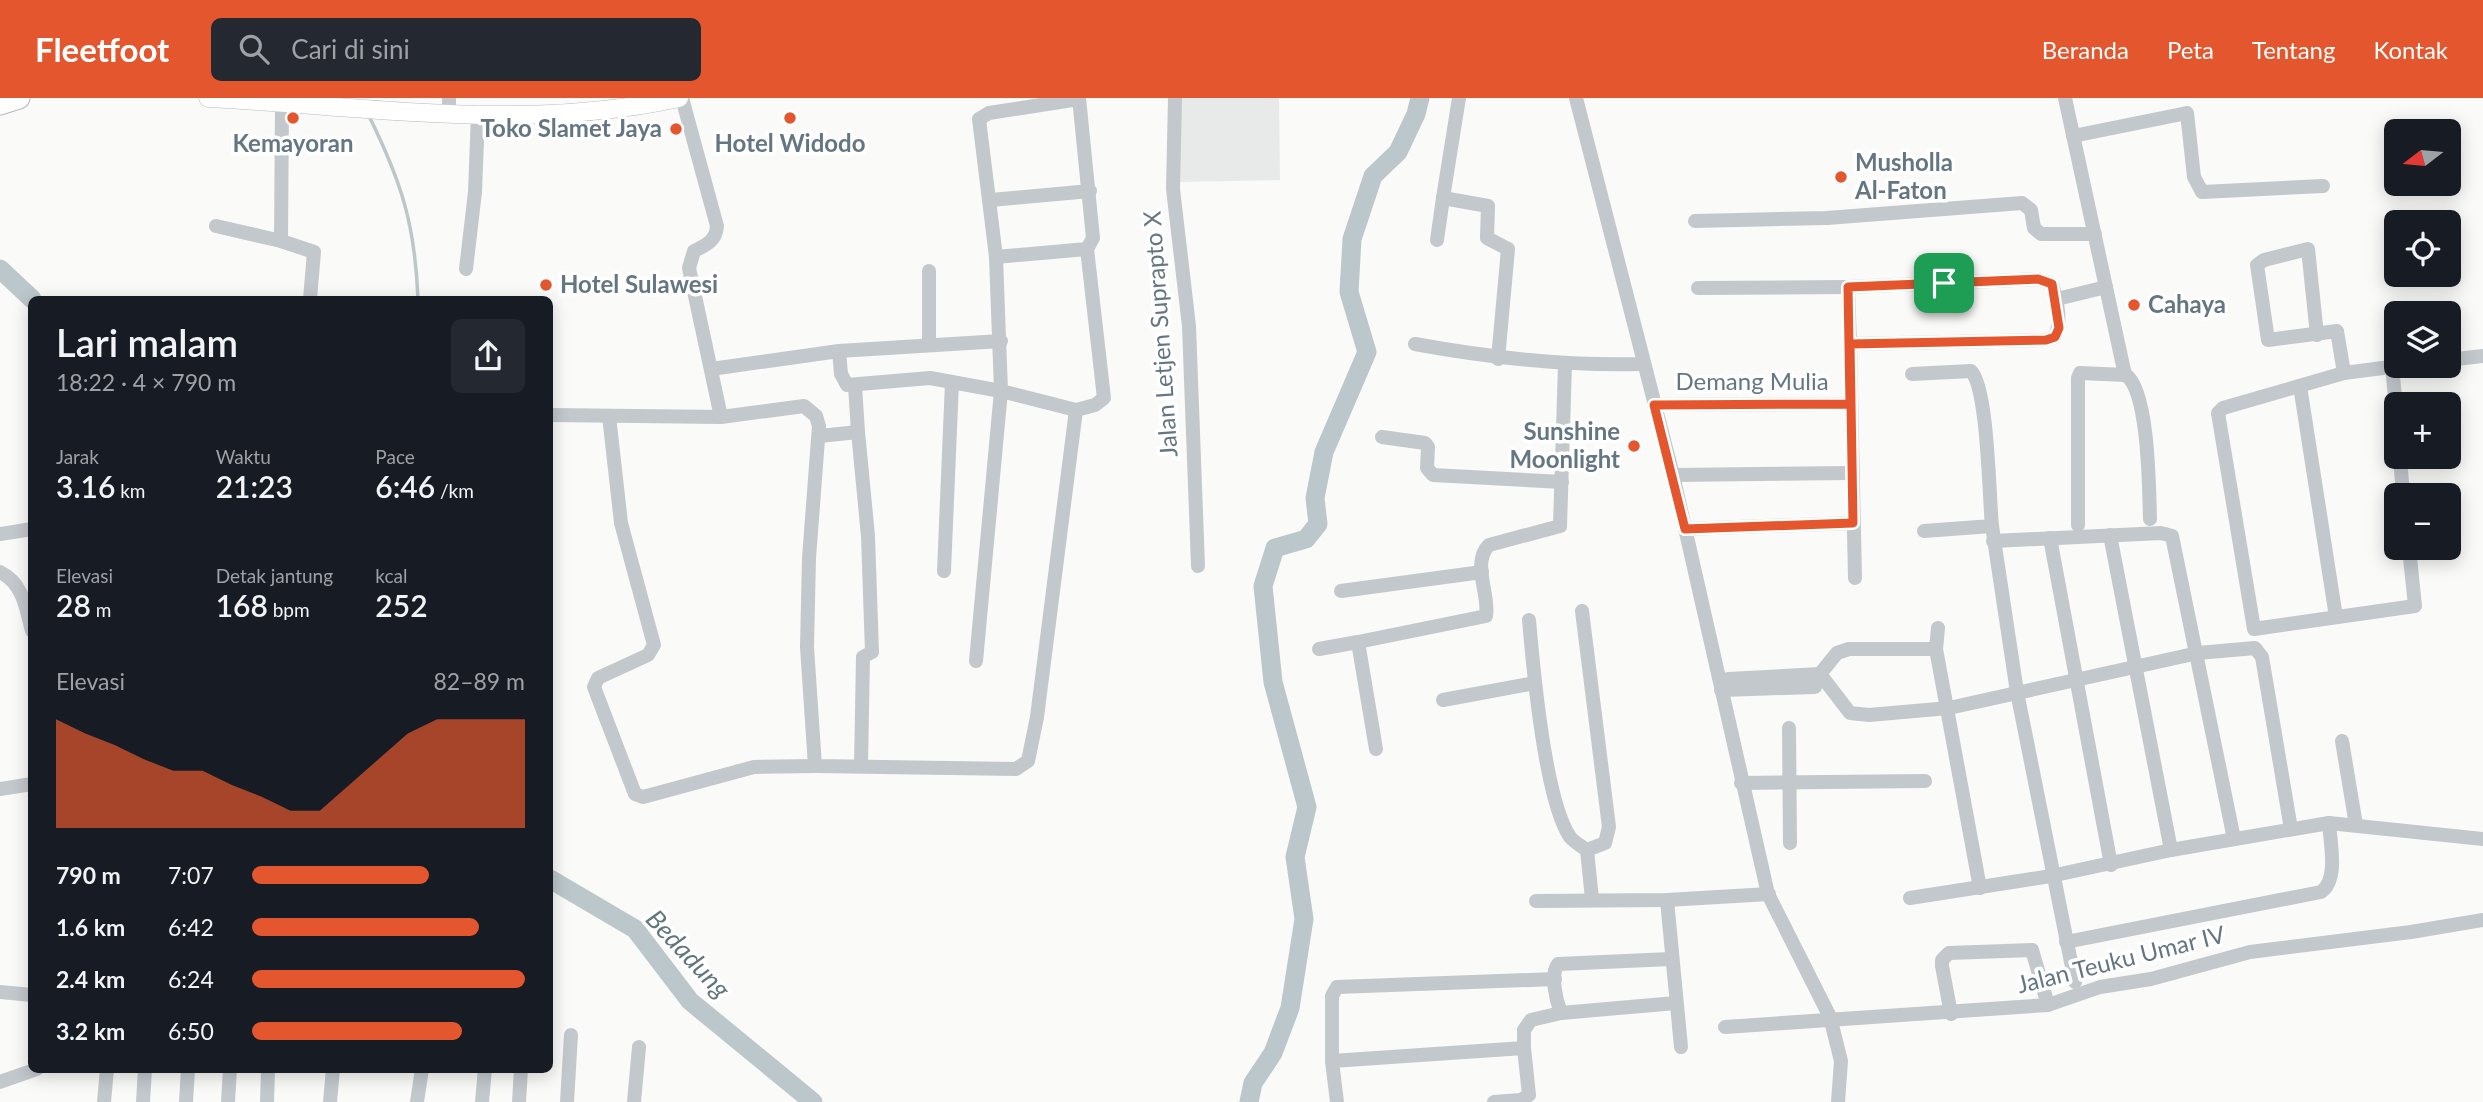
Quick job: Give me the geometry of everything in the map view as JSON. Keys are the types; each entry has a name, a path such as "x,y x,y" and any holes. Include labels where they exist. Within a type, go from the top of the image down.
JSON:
{"highway":[{"path":"0,104 19,98"}],"main road":[{"path":"208,98 282,103 449,105 478,114 528,117 620,103 680,98"}],"street":[{"path":"680,98 718,226 717,235 711,242 694,251 689,268 721,416"},
{"path":"839,351 843,381 855,386 908,378 951,382 1001,391 1076,410 1095,405 1104,398 1105,382 1087,249 1093,238 1079,98 983,114 979,119 996,257 1001,391 976,661"},
{"name":"Jalan Letjen Suprapto X","path":"1175,98 1173,189 1189,326 1198,566"},
{"path":"1437,240 1458,98"},
{"path":"1576,98 1724,685 1741,783 1769,894 1830,1017 1840,1061 1838,1102"},
{"path":"2065,98 2124,374"},
{"path":"281,241 282,103"},
{"path":"2073,135 2186,105 2194,177 2202,192 2323,186"},
{"path":"466,269 475,192 478,114"},
{"path":"991,201 1090,191"},
{"path":"1443,198 1488,206 1487,237 1508,249 1498,359"},
{"path":"1695,221 1827,218 2022,203 2031,210 2034,228 2041,234 2095,234"},
{"path":"216,226 281,241 314,252 310,296"},
{"path":"996,257 1087,249"},
{"path":"2317,335 2308,249 2264,260 2257,265 2268,340 2317,335 2337,331 2344,373"},
{"path":"929,271 929,344"},
{"path":"1698,288 1848,287 2038,279 2052,284 2057,299 2106,287"},
{"name":"Demang Mulia","path":"1848,287 1855,578"},
{"name":"Demang Mulia","path":"1850,344 2046,340 2055,337 2059,328 2057,299"},
{"path":"711,369 839,351 1001,341"},
{"path":"1415,344 1498,359 1565,364 1642,364"},
{"path":"2461,359 2483,356"},
{"path":"1319,649 1486,616 1482,555 1489,545 1560,526 1565,364"},
{"path":"2384,368 2344,373 2223,408 2218,419 2254,629 2415,606 2410,560"},
{"path":"1912,374 1968,370 1976,376 1981,393 1992,533 2017,692 2051,876 2075,982"},
{"path":"2078,525 2078,377 2080,373 2089,371 2124,374 2132,380 2145,423 2150,519"},
{"path":"944,570 951,382"},
{"path":"855,386 868,536 872,652 863,657 861,766"},
{"path":"2300,386 2336,617"},
{"name":"Demang Mulia","path":"1654,405 1850,404"},
{"path":"553,415 721,416 804,406 816,415 819,436 809,558 807,647 815,766"},
{"path":"609,416 621,523 654,645 648,655 598,678 594,687 635,794 643,797 754,766 1016,769 1028,761 1037,717 1060,552 1076,410"},
{"path":"819,436 858,432"},
{"path":"1382,437 1425,443 1428,447 1427,468 1433,475 1562,482"},
{"path":"1673,475 1852,473"},
{"path":"1685,529 1853,523"},
{"path":"0,534 28,530"},
{"path":"1924,531 2050,538 2161,533 2172,536 2234,839"},
{"path":"2110,535 2138,668 2171,850"},
{"path":"2050,538 2112,865"},
{"path":"0,559 3,575 15,582 28,616"},
{"path":"1341,591 1482,572"},
{"path":"1582,611 1609,827 1605,842 1587,850"},
{"path":"1529,620 1535,683 1562,820 1571,838 1587,850 1592,899"},
{"path":"1938,628 1936,649 1949,708 1980,888"},
{"path":"1358,642 1376,749"},
{"path":"1724,685 1818,681 1850,713 1869,715 1949,708 2198,653 2249,648 2260,652 2291,829"},
{"path":"1818,681 1837,653 1849,649 1936,649"},
{"path":"1443,700 1535,683"},
{"path":"1789,728 1790,843"},
{"path":"2342,741 2356,825"},
{"path":"1741,783 1925,781"},
{"path":"0,789 28,785"},
{"path":"2066,942 2321,892 2329,883 2331,874 2329,823"},
{"path":"1910,898 2051,876 2112,865 2171,850 2329,823 2483,839"},
{"path":"1536,901 1667,900 1769,894"},
{"path":"1667,900 1681,1047"},
{"name":"Jalan Teuku Umar IV","path":"1725,1027 1830,1017 1951,1014 2048,1005 2100,987 2151,979 2250,951 2411,932 2483,920"},
{"path":"1951,1014 1942,966 1942,960 1949,953 2032,950 2048,1005"},
{"path":"1561,1013 1555,979 1559,964 1671,960"},
{"path":"1337,1102 1332,1061 1332,996 1337,987 1555,979"},
{"path":"0,992 28,995"},
{"path":"1494,1102 1521,1100 1529,1095 1524,1030 1531,1020 1561,1013 1676,1003"},
{"path":"567,1102 571,1035"},
{"path":"634,1102 639,1048"},
{"path":"1332,1061 1524,1048"},
{"path":"0,1082 28,1072"},
{"path":"104,1102 107,1073"},
{"path":"143,1102 145,1073"},
{"path":"186,1102 188,1073"},
{"path":"228,1102 230,1073"},
{"path":"267,1102 268,1073"},
{"path":"330,1102 333,1073"},
{"path":"417,1102 421,1073"},
{"path":"482,1102 485,1073"},
{"path":"519,1102 521,1073"}],"shaded area":[{"path":"1179,98 1279,98 1280,180 1178,182"}],"waterway":[{"path":"1249,1102 1253,1083 1273,1053 1290,1008 1304,919 1295,857 1307,807 1273,682 1263,586 1275,548 1306,539 1318,524 1315,498 1324,452 1367,352 1349,292 1352,239 1373,176 1398,152 1416,114 1420,98"},
{"path":"369,116 390,162 405,205 414,249 418,296"},
{"name":"Bedadung","path":"0,269 29,296"},
{"name":"Bedadung","path":"553,881 635,929 690,1001 813,1102"}],"place":[{"name":"Kemayoran","path":"293,118"},
{"name":"Hotel Widodo","path":"790,118"},
{"name":"Toko Slamet Jaya","path":"676,129"},
{"name":"Musholla Al-Faton","path":"1841,177"},
{"name":"Hotel Sulawesi","path":"546,285"},
{"name":"Cahaya","path":"2134,305"},
{"name":"Sunshine Moonlight","path":"1634,446"}],"route":[{"path":"2038,279 2052,284 2057,299 2059,328 2055,337 2046,340 1850,344 1853,523 1685,529 1654,405 1850,404 1848,287 1944,283 2038,279"}]}
